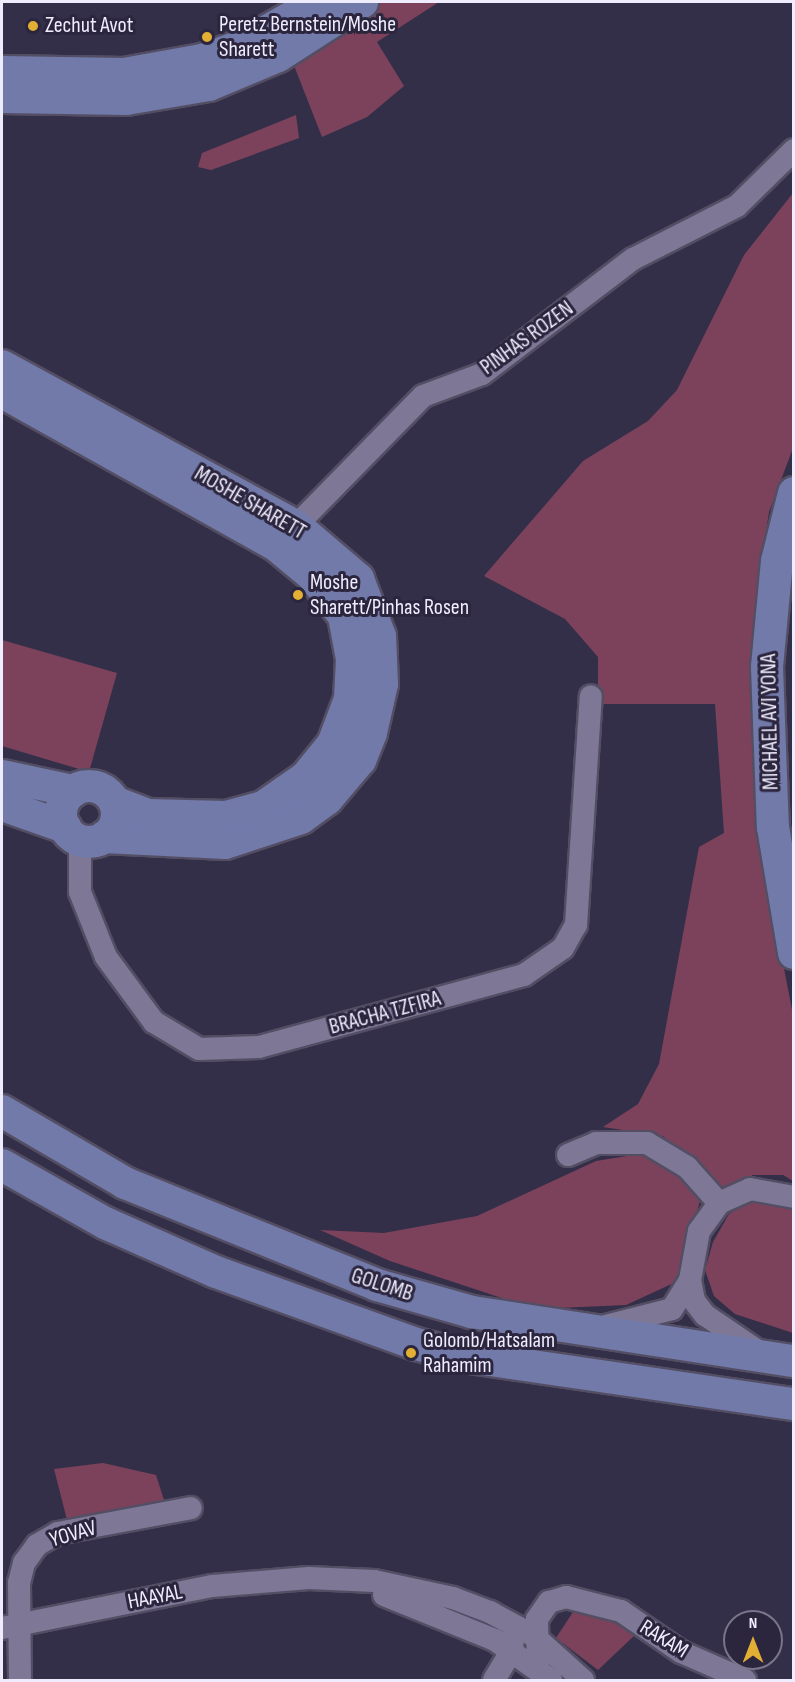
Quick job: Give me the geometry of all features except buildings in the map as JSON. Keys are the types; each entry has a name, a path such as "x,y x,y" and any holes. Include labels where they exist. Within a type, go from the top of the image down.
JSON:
{"street":[{"path":"2,72 124,74 202,60 241,46 318,2"},
{"path":"2,97 126,99 209,85 278,56 362,2"},
{"name":"PINHAS ROZEN","path":"287,536 423,396 482,374 633,259 737,206 794,150"},
{"name":"MOSHE SHARETT","path":"2,366 358,579 372,605 381,636 382,684 360,760 327,799 301,818 242,840 189,845 83,835 2,805"},
{"name":"MOSHE SHARETT","path":"2,392 287,536 344,616 352,682 333,744 306,777 245,814 182,819 148,815 114,802"},
{"name":"MICHAEL AVI YONA","path":"794,493 777,561 767,667 773,827 794,953"},
{"name":"MICHAEL AVI YONA","path":"794,598 788,682 794,819"},
{"name":"BRACHA TZFIRA","path":"83,835 80,892 106,957 154,1022 199,1048 259,1047 524,975 563,948 576,925 583,896 591,696"},
{"path":"2,776 74,790 98,787 114,802 116,820 83,835 62,805 74,790"},
{"name":"GOLOMB","path":"2,1111 125,1183 324,1266 472,1312 781,1359"},
{"path":"568,1155 596,1143 647,1143 687,1167 719,1203"},
{"name":"GOLOMB","path":"2,1165 105,1223 216,1272 416,1344 475,1358 794,1404"},
{"path":"578,1329 659,1315 684,1295 690,1280 699,1231 719,1203 750,1189 794,1197"},
{"path":"690,1280 694,1301 705,1315 781,1359"},
{"name":"YOVAV","path":"20,1680 11,1625 24,1563 37,1545 58,1533 191,1508"},
{"name":"HAAYAL","path":"11,1625 212,1586 309,1578 416,1588 505,1620 514,1642 543,1673"},
{"name":"HAAYAL","path":"309,1578 393,1597 514,1642 583,1680"},
{"name":"RAKAM","path":"514,1642 537,1619 549,1602 584,1599 621,1611 681,1652 745,1680"},
{"path":"494,1680 514,1642"},
{"path":"505,1680 543,1673"}],"shaded area":[{"path":"382,2 439,2 377,42 404,86 367,117 322,137 293,63"},
{"path":"296,115 299,138 211,170 198,167 202,153"},
{"path":"793,193 793,448 769,512 756,597 753,757 763,860 793,1015 793,1181 783,1175 753,1175 721,1191 663,1136 603,1127 638,1104 659,1064 699,847 724,833 715,704 598,704 598,657 565,619 484,576 583,461 648,421 677,390 744,255"},
{"path":"2,640 117,673 89,772 2,746"},
{"path":"627,1156 653,1156 701,1197 678,1281 626,1305 535,1309 390,1261 320,1230 384,1233 477,1216 596,1161"},
{"path":"753,1200 793,1208 793,1333 735,1314 714,1296 705,1270 713,1242 729,1214"},
{"path":"103,1463 156,1475 164,1500 67,1520 54,1469"},
{"path":"591,1606 637,1633 598,1670 556,1638 573,1612"}],"place":[{"name":"Zechut Avot","path":"33,26"},
{"name":"Peretz Bernstein/Moshe Sharett","path":"207,37"},
{"name":"Moshe Sharett/Pinhas Rosen","path":"298,595"},
{"name":"Golomb/Hatsalam Rahamim","path":"411,1353"}]}
